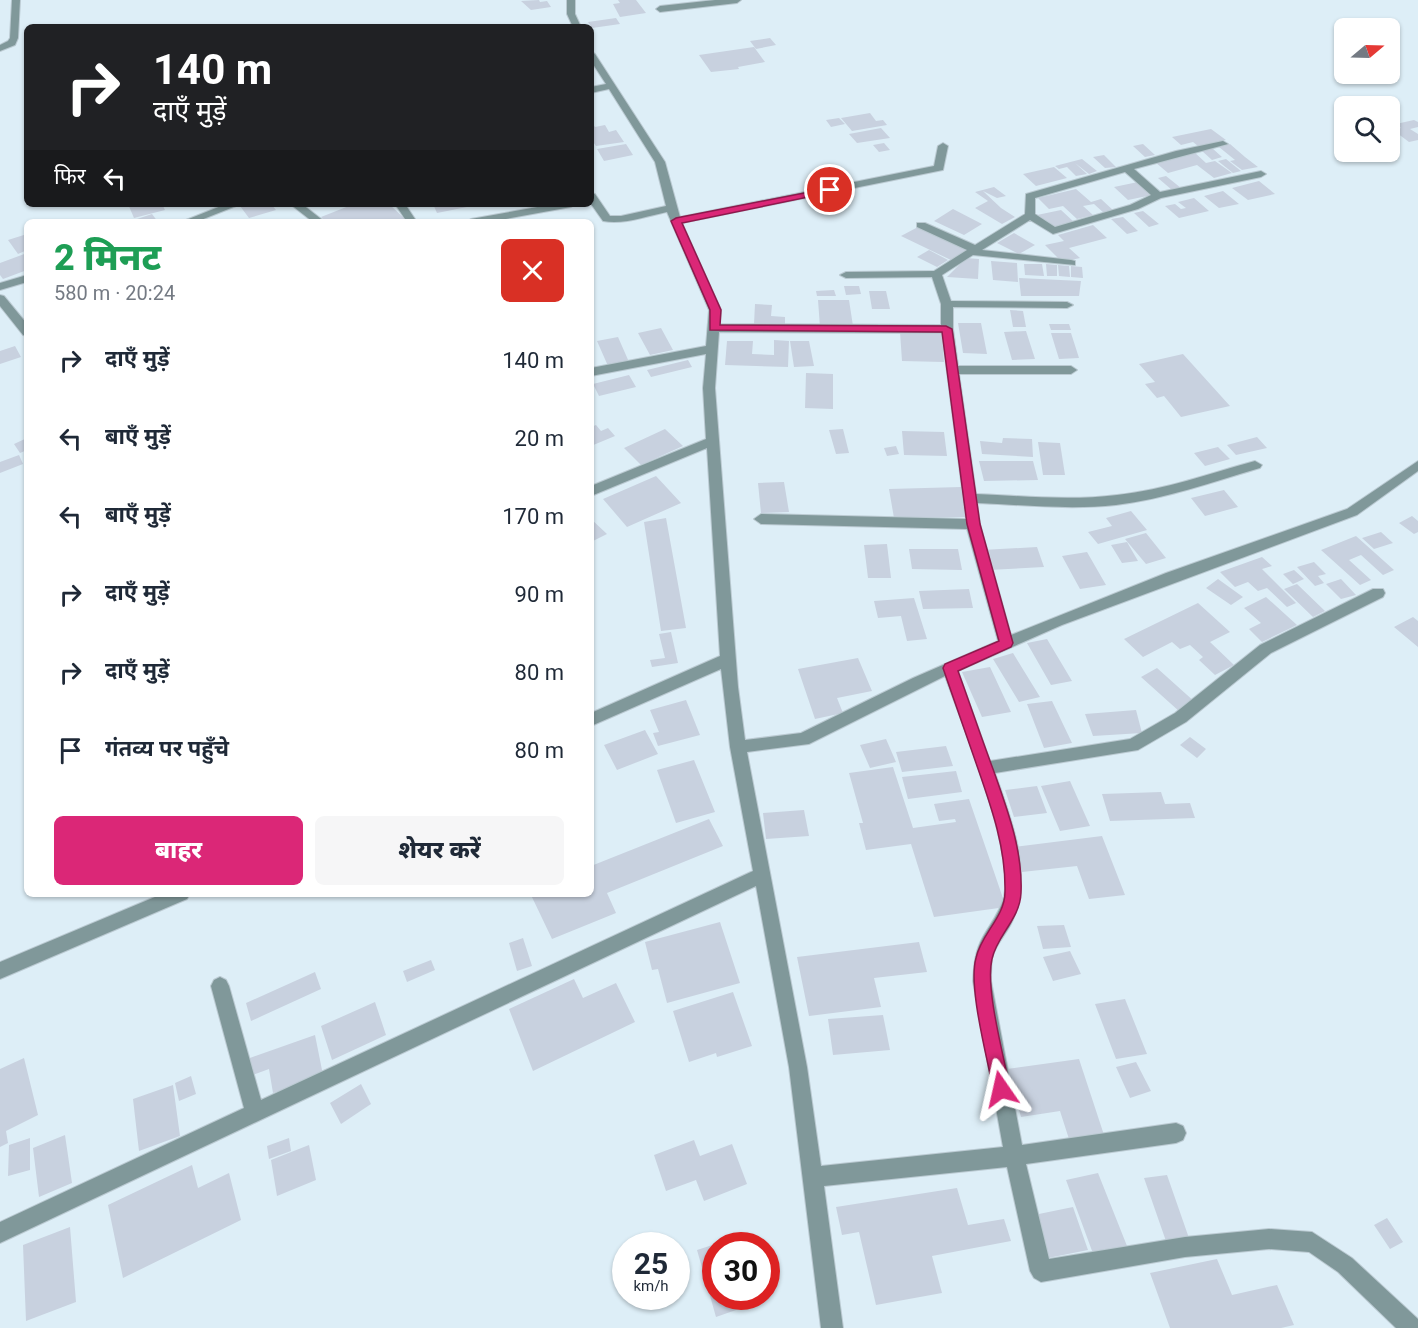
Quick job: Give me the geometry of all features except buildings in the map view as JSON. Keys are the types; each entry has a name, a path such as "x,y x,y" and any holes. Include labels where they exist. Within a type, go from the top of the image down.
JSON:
{"street":[{"path":"0,48 12,43 14,38 16,0"},
{"path":"571,0 571,14 576,24"},
{"path":"660,9 691,3 738,0"},
{"path":"594,59 660,162 674,215 715,310 709,388 728,659 738,747 798,1067 832,1328"},
{"path":"594,89 610,86"},
{"path":"1030,215 1030,196 1126,168 1223,144"},
{"path":"594,202 607,219 674,215 939,168 943,146"},
{"path":"1126,168 1158,196"},
{"path":"1030,215 1053,231 1134,207 1158,196 1261,174"},
{"path":"197,207 218,219"},
{"path":"195,219 228,207"},
{"path":"299,207 316,219"},
{"path":"493,207 499,217"},
{"path":"488,219 554,207"},
{"path":"846,275 936,274 1030,215"},
{"path":"921,225 973,250 1071,263"},
{"path":"936,274 947,304 946,329 973,524 1006,643"},
{"path":"0,287 24,279"},
{"path":"0,298 24,328"},
{"path":"947,304 1067,305"},
{"path":"714,328 946,329"},
{"path":"594,371 712,349"},
{"path":"953,370 1071,370"},
{"path":"594,487 713,441"},
{"path":"971,498 1089,503 1117,500 1142,496 1255,465"},
{"path":"738,747 803,739 950,668 1057,621 1160,581 1352,512 1416,469"},
{"path":"761,519 973,524"},
{"path":"985,768 1132,745 1146,740 1172,724 1253,658 1378,593"},
{"path":"594,719 728,659"},
{"path":"950,668 1003,820 1012,858 1013,895 1005,919 989,943 983,959 982,981 1014,1156 1041,1271 1185,1247 1269,1239 1312,1242 1345,1265 1413,1328"},
{"path":"0,1233 762,875"},
{"path":"0,971 174,897"},
{"path":"220,986 255,1113"},
{"path":"812,1177 1014,1156 1176,1133"}],"route":[{"path":"830,190 676,221 699,268 715,310 714,328 946,329 973,524 1006,643 950,668 1003,820 1012,858 1013,895 1005,919 989,943 983,959 982,981 1001,1089"}]}
